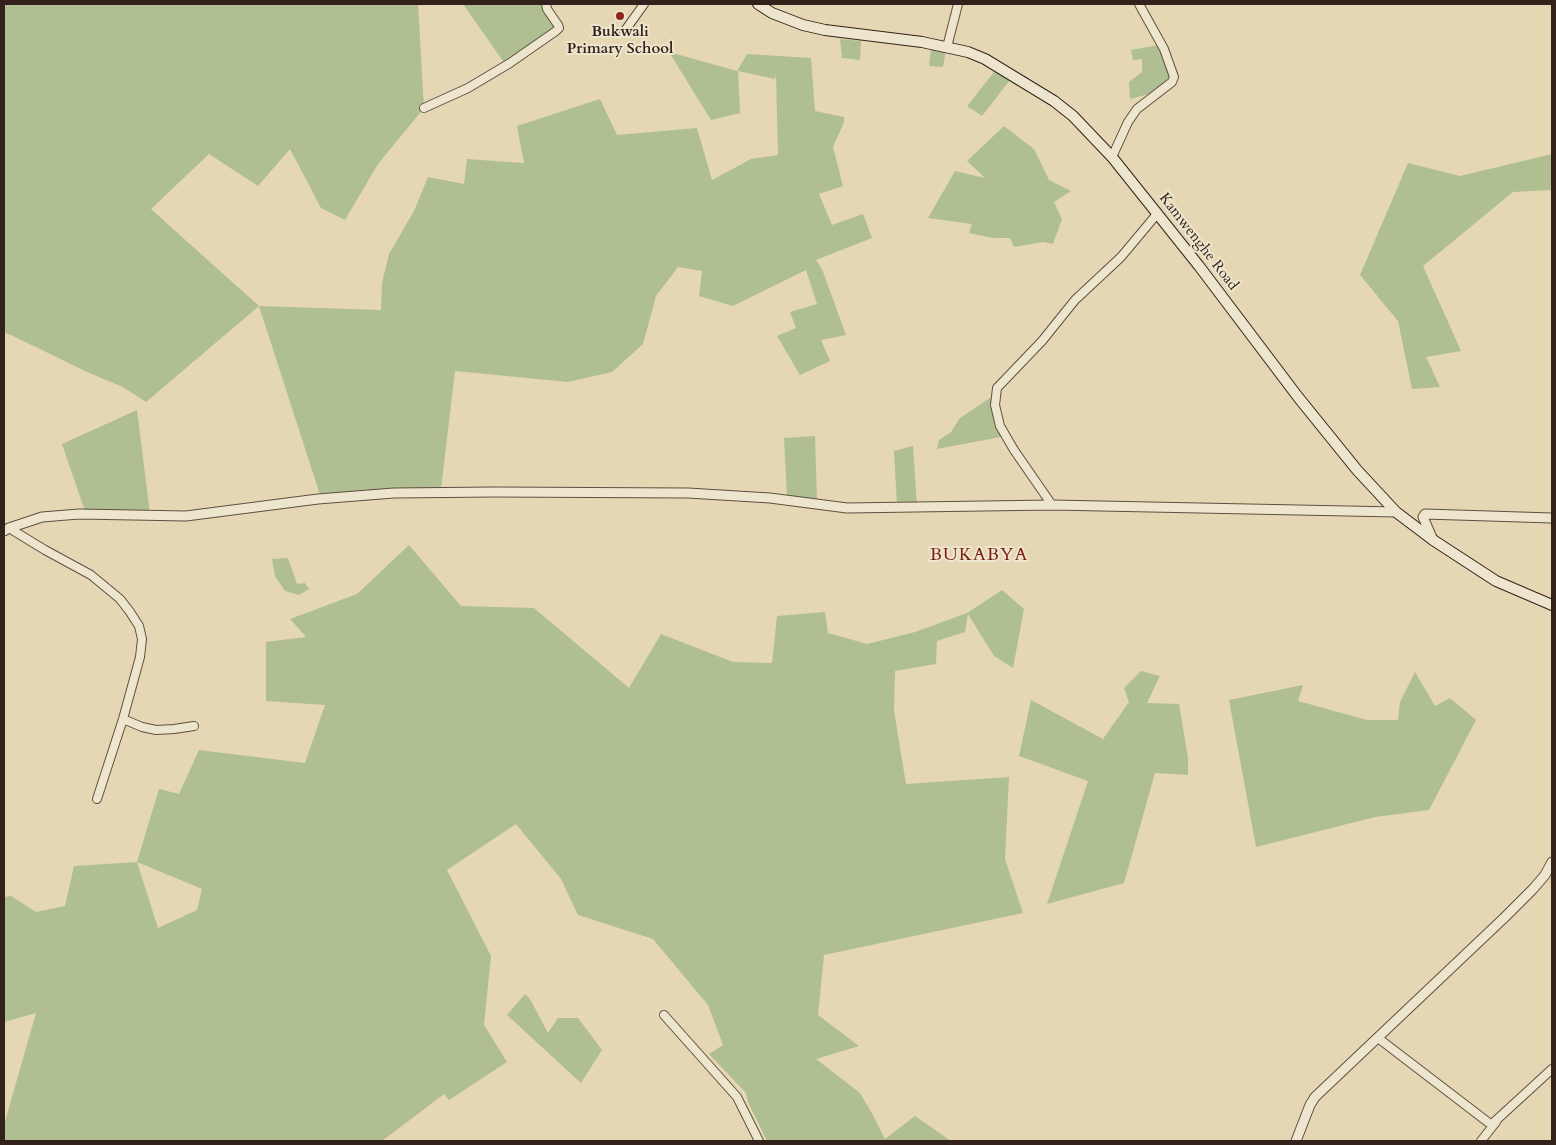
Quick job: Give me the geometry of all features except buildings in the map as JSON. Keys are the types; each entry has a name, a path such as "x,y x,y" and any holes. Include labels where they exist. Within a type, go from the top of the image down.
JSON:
{"main road":[{"name":"Kamwenghe Road","path":"758,4 772,13 825,30 922,42 968,52 1054,101 1073,116 1112,156 1199,266 1298,397 1357,470 1396,512 1433,540 1496,581 1552,605"}],"street":[{"path":"424,108 468,88 510,63 556,31 559,28 558,25 547,9 546,4"},
{"path":"624,32 644,4"},
{"path":"947,47 958,4"},
{"path":"1112,156 1128,122 1137,109 1172,82 1174,77 1164,49 1139,4"},
{"path":"1052,505 1014,450 1000,426 995,405 997,388 1042,341 1075,300 1121,257 1156,214"},
{"path":"6,529 42,517 70,515 186,516 318,498 394,493 688,493 770,498 847,508 1052,505 1396,512"},
{"path":"1433,540 1423,517 1425,514 1552,518"},
{"path":"6,529 91,575 109,590 130,612 139,626 142,639 140,658 97,799"},
{"path":"122,719 156,730 194,726"},
{"path":"1296,1141 1315,1097 1526,896 1545,875 1552,862"},
{"path":"664,1015 737,1097 759,1141"},
{"path":"1378,1038 1489,1123 1496,1122"},
{"path":"1481,1141 1496,1122 1552,1070"}],"green space":[{"path":"4,4 418,4 424,108 378,164 345,220 321,208 290,149 258,186 209,154 151,209 259,306 146,402 123,387 4,333"},
{"path":"463,4 548,4 543,11 556,27 505,64"},
{"path":"840,39 861,41 860,60 842,58"},
{"path":"1159,45 1173,70 1160,91 1130,99 1129,82 1142,72 1142,59 1133,60 1131,50"},
{"path":"931,48 946,50 943,67 929,66"},
{"path":"669,52 737,71 747,54 811,58 815,111 844,117 844,122 833,147 843,186 819,194 832,225 863,214 872,238 816,260 822,269 846,335 821,340 830,361 800,375 777,336 796,328 790,312 817,304 806,270 733,306 699,296 702,271 678,267 656,296 643,344 612,372 568,382 455,371 441,489 322,501 259,306 381,310 382,283 389,254 414,211 428,177 464,184 467,159 524,163 517,126 600,99 617,135 697,128 712,180 751,159 778,155 776,75 775,79 738,71 740,113 711,120"},
{"path":"995,71 1010,80 982,116 967,106"},
{"path":"1004,126 1034,149 1049,180 1071,191 1054,202 1062,219 1053,244 1043,242 1014,247 1010,238 993,238 969,233 972,224 928,218 955,171 985,178 967,161"},
{"path":"1552,154 1552,190 1513,192 1423,266 1461,351 1426,357 1440,387 1412,389 1398,321 1360,275 1408,163 1460,176"},
{"path":"996,394 993,405 996,425 1001,437 937,449 939,440 951,432 960,418"},
{"path":"137,410 150,514 86,514 62,444"},
{"path":"815,436 817,499 787,497 784,438"},
{"path":"913,446 917,505 897,506 894,451"},
{"path":"409,545 461,606 534,608 629,688 661,634 733,662 772,663 777,616 825,612 828,633 867,644 915,632 967,613 1002,590 1024,609 1013,668 994,656 968,614 965,632 937,641 936,664 895,671 894,711 906,784 1009,777 1005,859 1023,913 824,955 818,1015 859,1046 816,1059 860,1093 885,1139 915,1116 951,1141 767,1141 748,1102 746,1093 709,1054 723,1045 708,1005 653,939 578,915 561,879 516,824 447,870 491,956 484,1025 507,1062 449,1100 444,1094 382,1141 4,1141 4,1125 36,1013 4,1022 4,897 11,896 36,912 65,906 74,866 137,862 159,789 179,794 199,750 305,763 325,705 266,701 266,642 306,637 290,619 357,594","holes":["137,862 202,889 197,910 158,928"]},
{"path":"288,558 297,584 305,583 309,589 299,595 285,591 275,576 272,559"},
{"path":"1141,671 1160,676 1147,703 1179,704 1188,758 1188,775 1155,773 1124,883 1047,904 1088,781 1019,756 1031,700 1103,739 1129,702 1124,688"},
{"path":"1415,672 1435,706 1450,698 1476,720 1429,810 1375,817 1256,847 1229,700 1303,685 1298,701 1367,720 1398,720 1400,702"},
{"path":"525,994 530,999 548,1033 558,1018 578,1018 602,1050 581,1083 507,1015"}],"place":[{"name":"Bukwali Primary School","path":"620,16"}],"district":[{"name":"BUKABYA","path":"979,556"}]}
